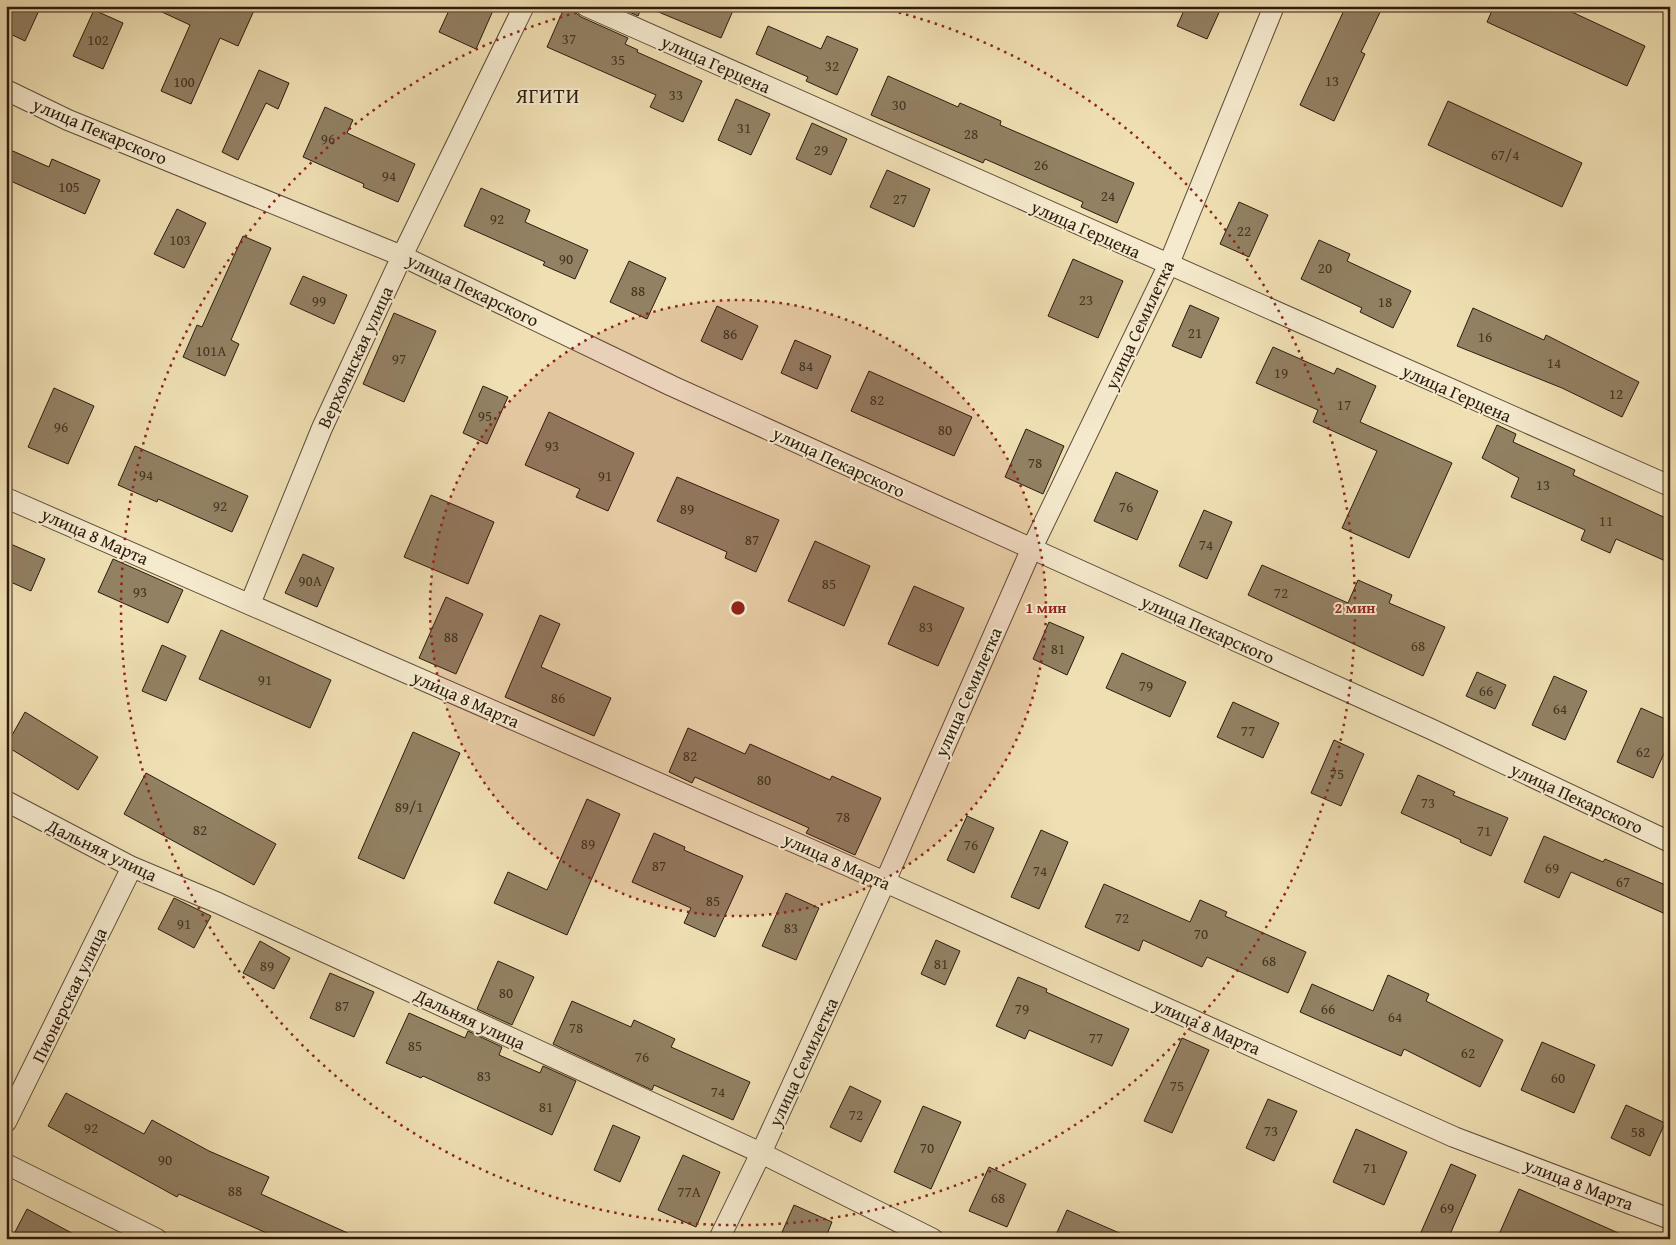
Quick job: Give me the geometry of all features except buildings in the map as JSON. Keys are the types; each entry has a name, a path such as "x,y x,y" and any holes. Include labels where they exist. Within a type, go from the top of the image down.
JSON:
{"street":[{"name":"Верхоянская улица","path":"250,604 322,428 402,256 524,6"},
{"name":"улица Герцена","path":"586,6 1168,266 1670,486"},
{"name":"улица Семилетка","path":"718,1239 761,1153 885,882 1031,550 1168,266 1274,6"},
{"name":"улица Пекарского","path":"6,90 68,120 402,256 672,386 1031,550 1433,730 1670,842"},
{"name":"улица 8 Марта","path":"6,498 885,882 1454,1137 1670,1219"},
{"name":"Дальняя улица","path":"6,802 132,867 218,902 761,1153 933,1239"},
{"name":"Пионерская улица","path":"6,1122 132,867"},
{"path":"6,1164 157,1239"}],"district":[{"name":"ЯГИТИ","path":"548,95"}]}
